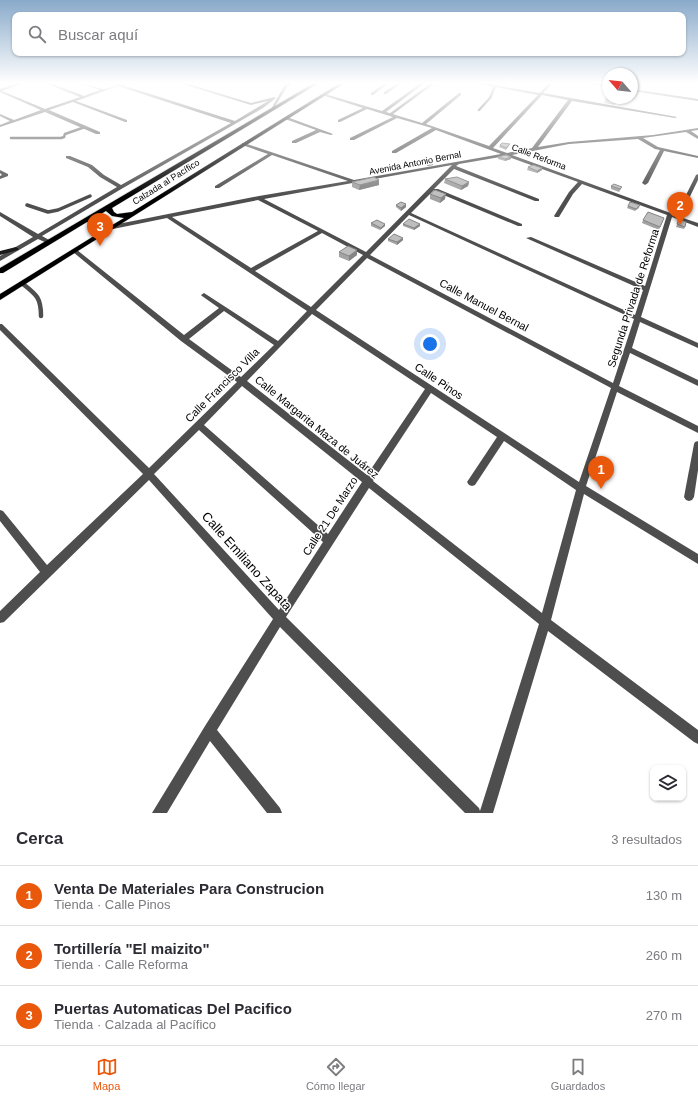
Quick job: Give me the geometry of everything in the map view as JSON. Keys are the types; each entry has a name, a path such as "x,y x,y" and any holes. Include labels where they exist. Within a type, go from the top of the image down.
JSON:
{"main road":[{"name":"Calzada al Pacífico","path":"0,271 253,121"},
{"name":"Calzada al Pacífico","path":"0,298 281,121"},
{"path":"108,207 112,214 118,216 136,213"},
{"path":"86,220 97,220 104,224 97,237"},
{"path":"0,253 16,249"}],"street":[{"path":"0,126 14,121"},
{"path":"70,121 98,133"},
{"path":"294,121 331,134"},
{"path":"352,139 387,121"},
{"name":"Calle Reforma","path":"413,121 491,147 698,225"},
{"path":"423,124 427,121"},
{"path":"491,147 516,121"},
{"path":"534,149 555,121"},
{"path":"0,259 234,122"},
{"path":"394,152 436,128"},
{"path":"294,142 320,130"},
{"name":"Avenida Antonio Bernal","path":"113,227 259,198 455,165 507,153 581,141 638,137 698,130"},
{"path":"687,131 698,138"},
{"path":"638,137 663,149 698,157"},
{"path":"205,139 217,142"},
{"path":"244,144 356,182"},
{"path":"645,183 663,149"},
{"path":"217,186 272,153"},
{"path":"68,156 90,166 102,176 121,187"},
{"path":"455,165 537,200"},
{"name":"Calle Francisco Villa","path":"0,618 199,425 455,165"},
{"path":"0,170 6,175 0,178"},
{"path":"151,170 164,174"},
{"path":"678,218 698,175"},
{"path":"556,216 571,193 581,182"},
{"path":"432,188 520,225"},
{"name":"Calle Manuel Bernal","path":"259,198 614,388 698,430"},
{"path":"81,211 95,215"},
{"path":"408,213 698,346"},
{"path":"0,214 49,242"},
{"name":"Segunda Privada de Reforma","path":"614,388 628,349 670,215"},
{"name":"Calle Pinos","path":"169,217 502,437 581,488 698,559"},
{"path":"250,270 322,231"},
{"path":"529,238 647,289"},
{"name":"Calle Margarita Maza de Juárez","path":"75,251 184,339 241,382 544,622 698,738"},
{"path":"204,295 278,344"},
{"path":"184,339 223,308"},
{"name":"Calle Emiliano Zapata","path":"0,326 148,473 279,618 474,813"},
{"path":"628,349 698,383"},
{"name":"Calle 21 De Marzo","path":"159,813 209,730 328,541 430,388"},
{"path":"486,813 544,622 581,488 614,388"},
{"path":"199,425 328,541"},
{"path":"472,482 502,437"},
{"path":"689,497 698,444"},
{"path":"0,514 46,572"},
{"path":"209,730 274,813"}],"lane":[{"path":"11,138 61,138 64,137 65,134 85,127"},
{"path":"27,205 42,212 48,212 58,210 90,196"},
{"path":"79,201 90,206"},
{"path":"23,284 38,297 41,302 41,316"}],"building":[{"path":"502,143 510,144 506,148 500,145"},
{"path":"506,155 511,157 505,159 498,157"},
{"path":"430,160 433,162 427,163 425,161"},
{"path":"533,165 542,168 537,171 528,167"},
{"path":"374,177 379,180 360,185 352,182"},
{"path":"457,177 469,182 462,186 445,179"},
{"path":"614,184 622,187 620,189 611,186"},
{"path":"435,190 446,194 441,198 430,194"},
{"path":"401,202 406,204 401,208 396,205"},
{"path":"630,202 640,205 636,209 628,206"},
{"path":"648,212 664,218 660,227 643,220"},
{"path":"409,219 420,224 414,228 403,224"},
{"path":"679,219 686,222 685,227 677,224"},
{"path":"377,220 385,224 381,228 371,223"},
{"path":"394,234 403,238 397,242 388,239"},
{"path":"348,246 357,250 349,256 339,252"}],"place":[{"name":"Tortillería \"El maizito\"","path":"680,225"},
{"name":"Puertas Automaticas Del Pacifico","path":"100,246"},
{"name":"Venta De Materiales Para Construcion","path":"601,489"}]}
